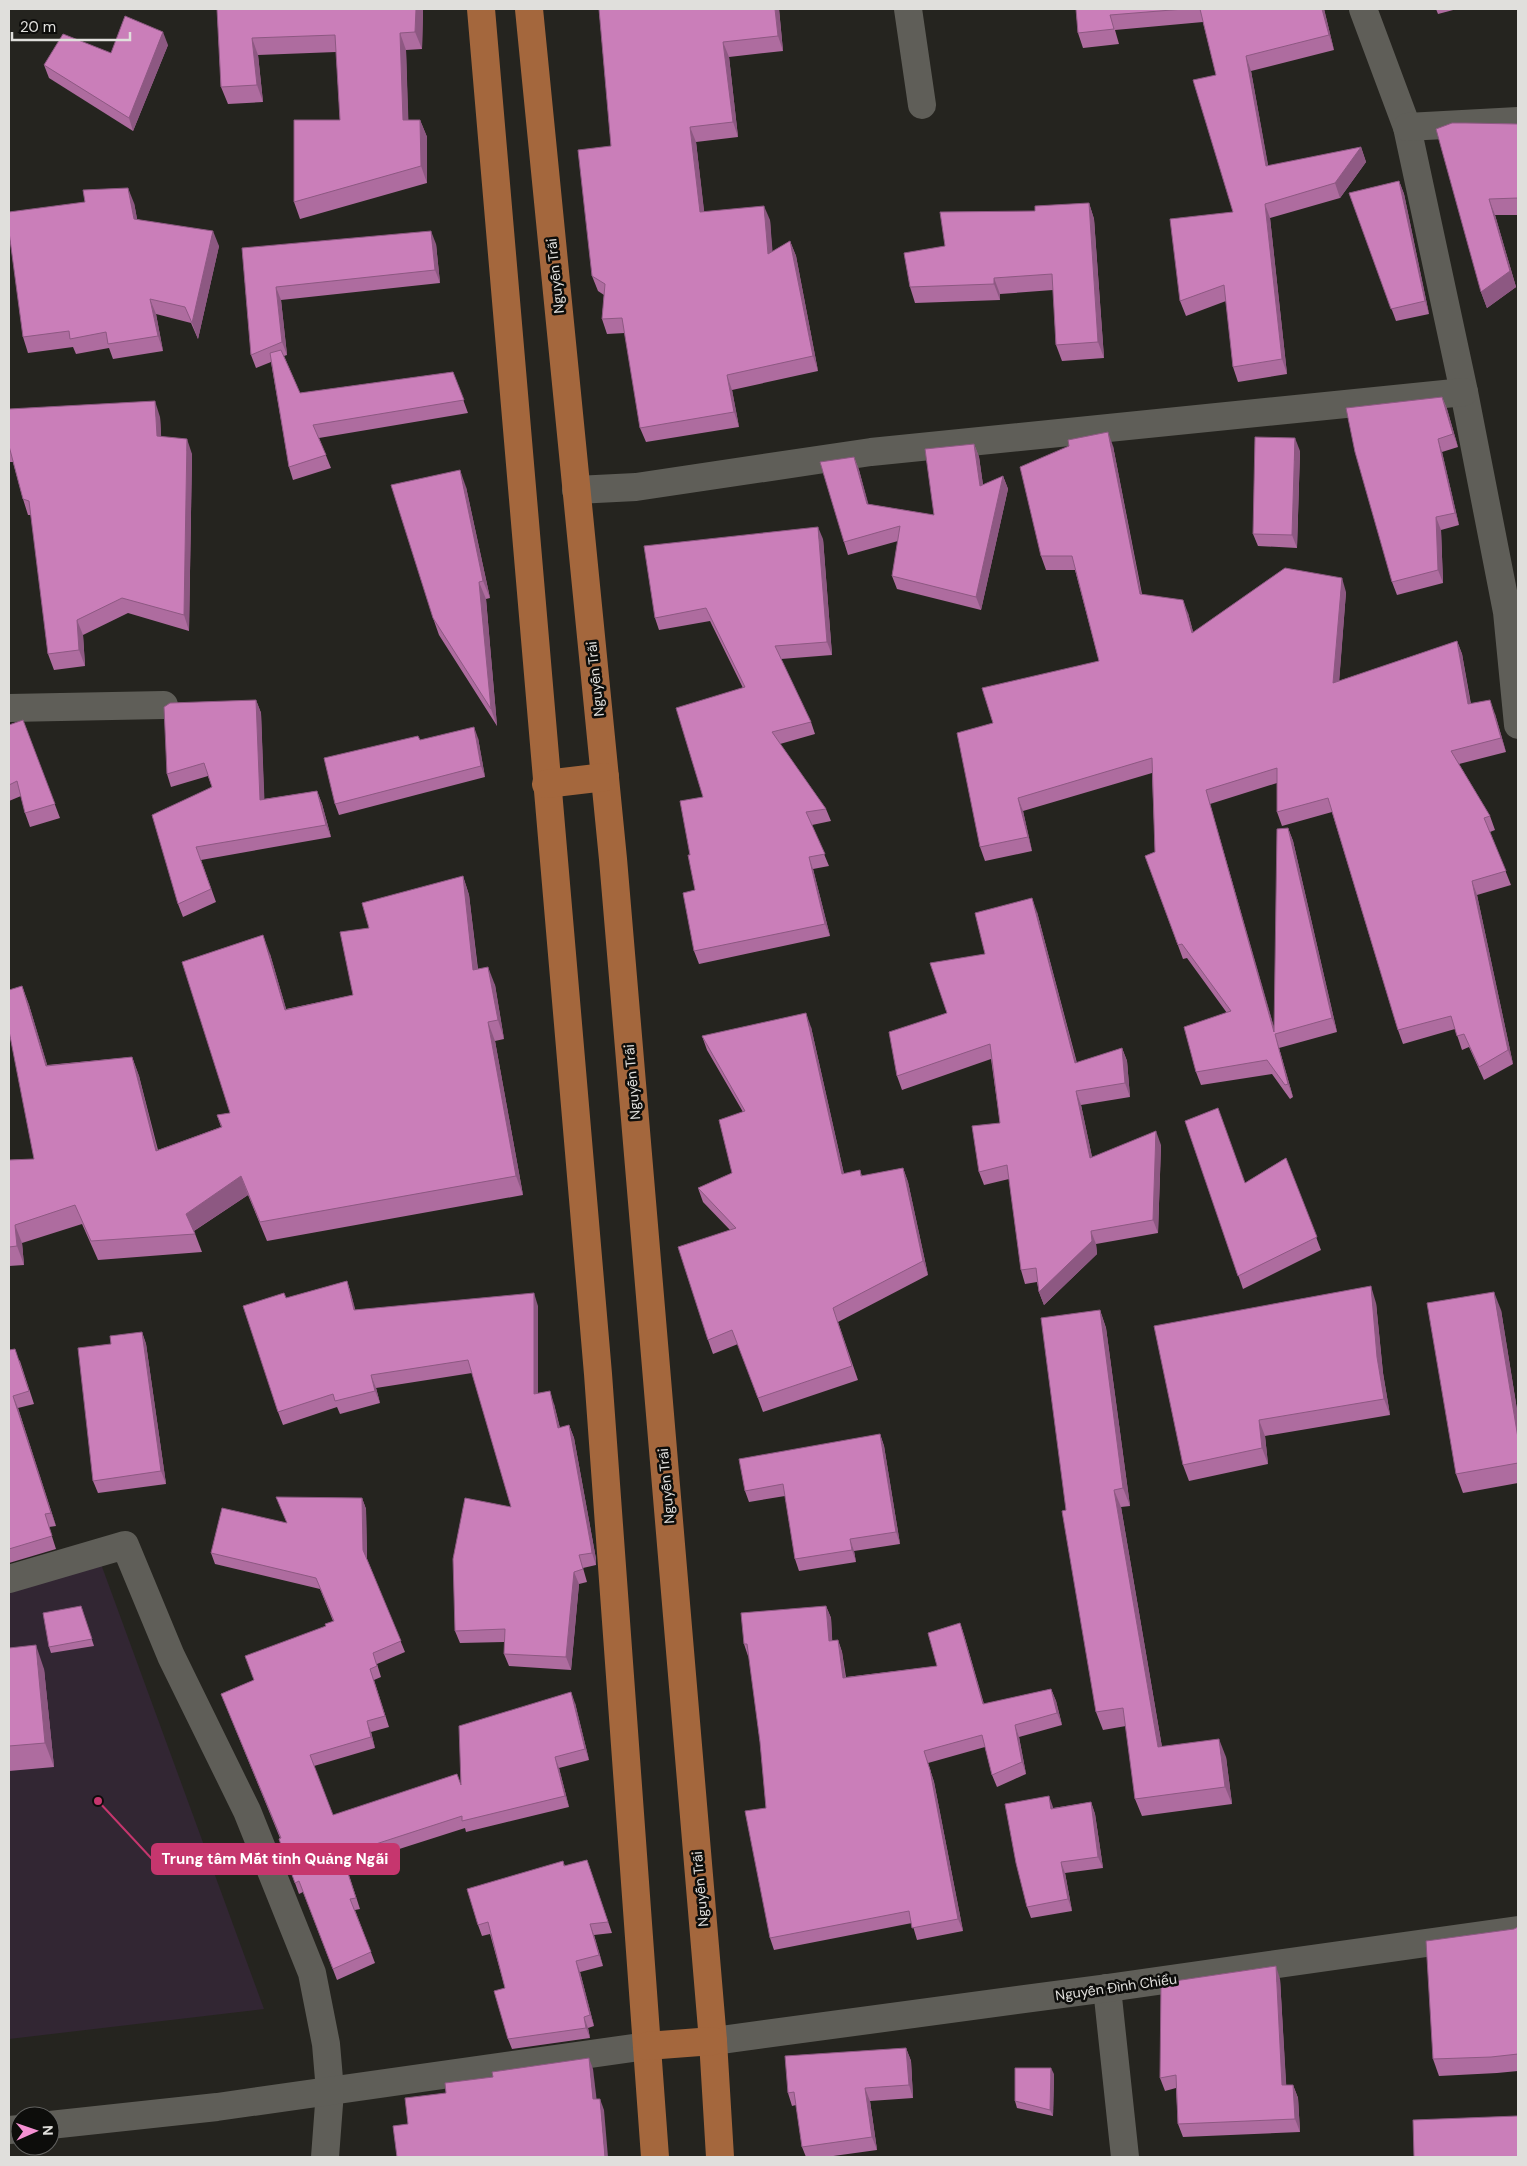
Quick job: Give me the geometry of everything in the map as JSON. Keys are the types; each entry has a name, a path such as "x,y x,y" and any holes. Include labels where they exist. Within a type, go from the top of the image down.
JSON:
{"main road":[{"path":"481,9 598,1374 655,2157"},
{"name":"Nguyễn Trãi","path":"529,9 605,777 713,2041 720,2157"},
{"path":"546,784 605,777"},
{"path":"647,2046 713,2041"}],"street":[{"path":"908,9 922,105"},
{"path":"1363,9 1407,127 1464,392 1507,612 1518,725"},
{"path":"1407,127 1518,121"},
{"path":"576,490 636,487 871,452 1464,392"},
{"path":"9,708 164,705"},
{"path":"9,1580 126,1545 171,1656 247,1811 312,1973 326,2044 330,2091 325,2157"},
{"name":"Nguyễn Đình Chiểu","path":"713,2041 1518,1930"},
{"path":"1107,1988 1125,2157"},
{"path":"60,2124 217,2107 647,2046"}],"shaded area":[{"path":"101,1564 264,2009 9,2039 9,1593"}],"building":[{"path":"217,9 416,9 415,32 400,33 403,120 420,120 421,166 294,202 294,120 340,120 335,35 252,38 257,85 221,87"},
{"path":"599,9 775,9 778,36 723,42 733,122 690,127 700,212 764,206 768,254 790,241 813,356 727,375 734,412 640,428 622,318 602,319 605,284 592,276 578,150 611,146"},
{"path":"1076,9 1184,9 1110,15 1114,29 1078,33"},
{"path":"1200,9 1322,9 1329,35 1246,56 1266,166 1361,147 1335,183 1265,204 1282,359 1233,367 1224,285 1180,301 1170,219 1233,212 1193,80 1216,75"},
{"path":"125,16 163,32 129,118 44,65 63,34 111,53"},
{"path":"1452,123 1518,124 1518,198 1489,199 1510,271 1481,292 1436,129"},
{"path":"1399,181 1425,301 1391,309 1349,193"},
{"path":"128,188 134,219 213,231 192,323 185,307 150,299 158,336 108,344 106,332 70,339 69,331 23,337 9,232 9,212 85,202 83,190"},
{"path":"1089,203 1098,342 1056,345 1052,274 994,278 994,284 910,287 904,253 945,246 940,212 1035,211 1035,206"},
{"path":"431,231 435,270 276,287 282,342 251,355 242,248"},
{"path":"281,350 300,393 453,372 464,400 313,425 326,455 289,467 270,353"},
{"path":"1442,397 1453,434 1438,439 1455,513 1436,517 1438,570 1392,582 1355,452 1346,408"},
{"path":"155,401 157,436 187,439 184,615 122,598 77,620 79,650 48,654 29,501 23,499 9,446 9,409"},
{"path":"1108,432 1140,594 1183,600 1192,633 1285,568 1342,578 1333,683 1457,641 1468,704 1490,700 1501,738 1451,751 1490,816 1484,818 1506,871 1472,881 1508,1050 1479,1067 1464,1034 1457,1036 1451,1016 1398,1030 1328,798 1277,812 1277,768 1206,790 1274,1032 1277,829 1288,828 1332,1018 1275,1034 1288,1084 1285,1085 1267,1060 1196,1072 1184,1027 1231,1011 1182,944 1178,945 1145,856 1155,852 1152,758 1018,798 1028,837 980,847 957,733 993,723 982,688 1099,661 1072,556 1041,556 1020,467 1069,446 1068,440"},
{"path":"1255,437 1295,438 1292,535 1253,534"},
{"path":"974,444 980,486 1003,476 976,597 892,576 900,526 844,542 820,462 854,457 867,504 934,515 925,449"},
{"path":"460,470 483,581 479,582 491,709 433,618 391,485"},
{"path":"818,527 827,642 775,646 811,722 772,732 826,809 806,812 825,854 809,857 825,924 694,951 683,893 695,890 680,801 703,797 676,708 745,687 706,608 655,618 644,546"},
{"path":"256,700 260,800 317,791 326,825 196,847 211,889 178,904 152,815 212,787 204,763 167,774 164,707 170,703"},
{"path":"23,720 55,804 25,813 17,781 9,785 9,725"},
{"path":"474,727 481,766 335,804 324,758 418,736 420,740"},
{"path":"463,876 473,970 488,967 498,1020 488,1022 516,1176 260,1222 241,1176 186,1214 195,1234 91,1241 75,1205 15,1225 17,1246 9,1247 9,1160 34,1159 9,1031 9,990 22,986 46,1066 132,1057 156,1151 222,1127 217,1115 230,1113 182,962 263,935 285,1010 353,995 340,932 369,928 362,903"},
{"path":"1032,898 1075,1063 1122,1048 1125,1083 1076,1091 1090,1158 1156,1131 1153,1220 1091,1231 1092,1241 1039,1292 1036,1268 1021,1270 1007,1165 979,1172 972,1126 1000,1123 990,1044 897,1076 889,1032 947,1013 930,963 985,954 975,913"},
{"path":"806,1013 842,1174 860,1170 861,1176 903,1168 923,1261 833,1308 852,1366 758,1398 732,1330 708,1340 678,1247 736,1228 698,1188 732,1173 719,1120 745,1111 702,1036"},
{"path":"1218,1108 1245,1183 1286,1158 1317,1237 1238,1276 1185,1121"},
{"path":"347,1281 354,1310 534,1293 534,1394 550,1391 558,1428 569,1425 592,1553 579,1555 583,1569 574,1572 566,1657 504,1654 505,1629 455,1631 453,1559 465,1498 511,1507 468,1360 371,1375 375,1391 335,1401 333,1394 278,1412 243,1306 284,1293 286,1298"},
{"path":"1371,1286 1377,1357 1384,1399 1259,1420 1262,1448 1183,1465 1154,1326"},
{"path":"1494,1292 1518,1438 1518,1463 1456,1474 1427,1303"},
{"path":"1100,1310 1123,1488 1114,1490 1158,1747 1219,1739 1225,1787 1135,1799 1123,1708 1096,1712 1062,1511 1066,1510 1041,1318"},
{"path":"142,1332 161,1471 93,1481 78,1348 111,1344 110,1336"},
{"path":"15,1349 29,1391 13,1396 51,1513 45,1514 52,1536 9,1549 9,1350"},
{"path":"880,1434 896,1532 850,1539 852,1550 795,1559 783,1484 745,1491 739,1459"},
{"path":"276,1497 362,1498 363,1550 401,1641 373,1653 377,1666 370,1669 385,1716 367,1721 371,1737 310,1755 333,1815 457,1774 461,1785 459,1726 571,1692 585,1749 555,1757 565,1796 462,1821 462,1816 342,1855 356,1898 350,1899 371,1952 333,1969 299,1881 295,1883 279,1839 281,1838 221,1694 254,1680 245,1656 326,1626 325,1624 334,1621 316,1578 211,1553 222,1508 287,1523"},
{"path":"81,1606 92,1639 49,1647 43,1613"},
{"path":"826,1606 829,1641 838,1640 843,1678 937,1666 928,1633 960,1623 983,1704 1051,1689 1057,1713 1015,1725 1022,1762 992,1775 982,1735 924,1751 930,1770 958,1919 912,1928 909,1911 770,1938 745,1811 766,1808 760,1742 747,1644 744,1644 741,1613"},
{"path":"36,1645 45,1743 9,1746 9,1648"},
{"path":"1049,1796 1051,1809 1091,1802 1098,1857 1061,1862 1068,1899 1027,1907 1016,1863 1005,1804"},
{"path":"587,1860 608,1922 590,1924 599,1955 576,1961 590,2015 584,2017 586,2028 508,2039 494,1991 505,1988 488,1922 478,1925 467,1889 563,1861 564,1866"},
{"path":"1518,1927 1518,2054 1433,2059 1426,1941"},
{"path":"1276,1966 1282,2085 1293,2085 1295,2119 1178,2124 1176,2075 1160,2078 1161,1983"},
{"path":"906,2048 909,2085 865,2088 872,2137 802,2147 794,2092 788,2093 785,2056"},
{"path":"589,2058 593,2099 600,2099 605,2157 397,2157 393,2126 408,2124 405,2098 446,2093 445,2083 493,2077 492,2072"},
{"path":"1015,2068 1051,2068 1050,2110 1015,2101"},
{"path":"1517,2116 1518,2157 1414,2157 1413,2120"}],"place":[{"name":"Trung tâm Mắt tỉnh Quảng Ngãi","path":"98,1801"}]}
